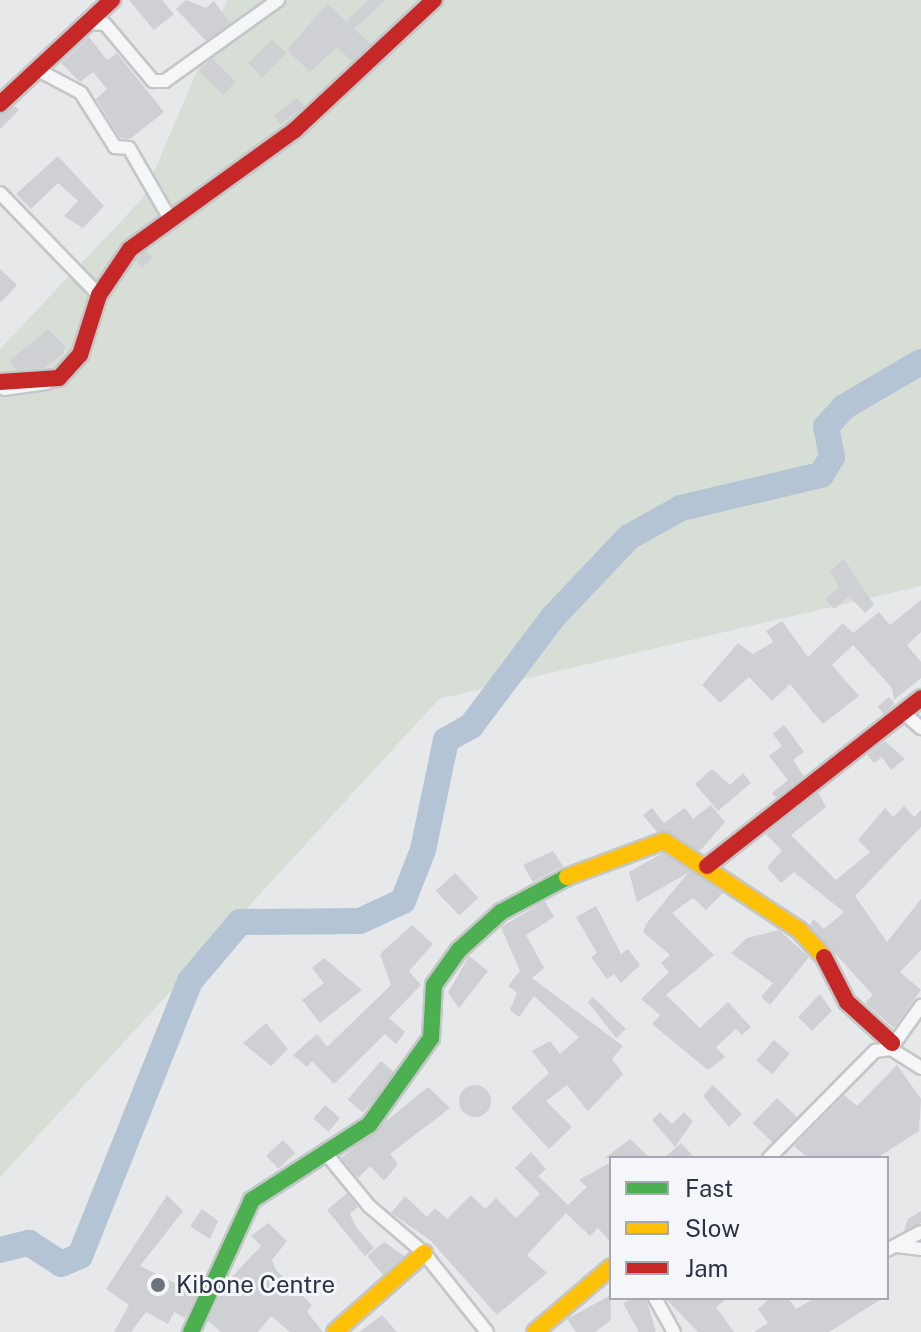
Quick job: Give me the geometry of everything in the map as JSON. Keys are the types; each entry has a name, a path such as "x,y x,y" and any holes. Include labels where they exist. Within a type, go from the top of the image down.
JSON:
{"street":[{"path":"0,104 112,0"},
{"path":"89,23 105,24 146,74 165,81 278,0"},
{"path":"0,389 47,383 80,355 99,295 130,249 169,217 295,130 434,0"},
{"path":"38,70 81,93 115,147 129,148 169,217"},
{"path":"0,193 99,295"},
{"path":"0,382 47,383"},
{"path":"707,866 921,698"},
{"path":"903,712 921,728"},
{"path":"191,1332 252,1200 283,1175 328,1156 369,1125 417,1065 431,1038 434,985 501,912 576,872 664,841 707,866 799,930 827,960 847,1002 892,1046 921,1068"},
{"path":"771,1156 855,1069 875,1051 892,1046 921,1006"},
{"path":"328,1156 369,1206 424,1253 487,1332"},
{"path":"892,1248 921,1232"},
{"path":"892,1248 921,1249"},
{"path":"335,1332 424,1253"},
{"path":"535,1332 609,1269"},
{"path":"656,1300 674,1332"}],"shaded area":[{"path":"227,0 921,0 921,586 439,699 0,1177 0,349 143,198"}],"building":[{"path":"129,0 162,0 174,14 154,30"},
{"path":"186,0 206,8 214,1 230,23 206,41 176,9"},
{"path":"369,0 386,0 354,29 371,44 352,61 337,47 310,72 287,50 327,4 346,21"},
{"path":"89,37 107,60 117,53 164,112 130,139 120,138 96,99 107,89 93,72 80,82 61,63"},
{"path":"272,39 286,53 262,77 248,63"},
{"path":"212,58 236,82 223,95 199,71"},
{"path":"297,98 304,107 281,125 274,116"},
{"path":"14,106 19,110 0,129 0,115"},
{"path":"58,156 104,206 83,228 64,216 78,201 58,183 31,209 16,194"},
{"path":"146,251 152,258 142,268 136,260"},
{"path":"0,269 17,285 0,303"},
{"path":"48,329 65,346 63,354 44,368 16,370 9,361"},
{"path":"844,559 874,605 865,613 849,596 834,609 825,599 839,587 830,571"},
{"path":"921,600 921,632 907,645 921,662 921,678 894,700 892,688 853,645 832,665 859,696 823,724 790,684 772,701 749,677 720,703 702,685 738,643 753,654 773,642 766,631 782,621 808,657 843,623 853,633 879,612 890,625"},
{"path":"889,697 895,704 884,714 878,707"},
{"path":"784,725 804,752 793,760 804,776 776,798 772,793 788,780 769,756 782,746 773,734"},
{"path":"885,741 905,759 891,770 882,757 874,763 867,755"},
{"path":"712,769 730,785 743,773 751,783 718,811 695,784"},
{"path":"818,792 826,807 791,835 836,880 870,852 858,840 885,808 893,817 904,806 914,817 921,810 921,827 855,896 887,942 921,899 921,950 900,972 921,990 894,1028 865,1003 873,995 809,925 814,919 824,929 844,912 794,872 781,883 767,867 782,851 766,834"},
{"path":"711,805 725,822 700,851 657,832 643,815 652,808 664,823 685,808 693,819"},
{"path":"553,851 563,866 533,882 523,865"},
{"path":"663,853 723,893 706,910 693,898 672,913 714,955 666,995 700,1028 728,1002 751,1027 742,1035 736,1029 716,1047 725,1057 708,1070 652,1024 660,1015 641,999 669,972 661,963 670,955 643,932 646,924 688,873 637,902 629,872"},
{"path":"455,873 478,898 459,916 436,891"},
{"path":"545,901 554,917 526,935 544,968 532,978 623,1046 612,1059 623,1074 588,1111 567,1085 546,1101 572,1127 549,1149 511,1108 549,1073 532,1051 550,1041 560,1054 579,1037 534,996 519,1017 510,1010 517,993 508,986 520,971 501,927"},
{"path":"596,906 621,954 628,949 640,965 621,983 614,974 607,979 591,957 597,953 576,917"},
{"path":"412,925 433,944 409,971 421,985 389,1018 405,1032 396,1044 385,1034 334,1084 312,1061 307,1067 293,1055 317,1034 327,1047 391,985 380,954"},
{"path":"779,930 809,957 770,1005 761,997 773,983 731,953 747,938"},
{"path":"469,956 488,971 459,1008 448,993"},
{"path":"324,958 362,990 320,1023 302,1000 324,983 312,968"},
{"path":"820,994 832,1011 812,1031 798,1017"},
{"path":"593,997 626,1029 616,1038 588,1002"},
{"path":"266,1023 288,1049 271,1066 243,1043"},
{"path":"774,1040 790,1054 772,1074 756,1060"},
{"path":"381,1061 396,1074 363,1113 348,1099"},
{"path":"897,1065 921,1099 919,1131 880,1156 806,1156 794,1146 844,1095 857,1106"},
{"path":"475,1085 487,1089 491,1101 487,1113 475,1117 463,1113 459,1101 463,1089"},
{"path":"713,1085 742,1114 729,1127 703,1096"},
{"path":"428,1087 450,1108 390,1154 398,1164 384,1181 370,1166 358,1178 341,1158"},
{"path":"777,1098 797,1117 773,1143 753,1123"},
{"path":"325,1105 340,1118 328,1132 313,1119"},
{"path":"660,1112 672,1124 684,1112 693,1121 675,1147 652,1120"},
{"path":"630,1139 648,1156 609,1156 605,1158"},
{"path":"283,1140 295,1153 278,1169 266,1156"},
{"path":"681,1143 693,1156 666,1156"},
{"path":"531,1152 546,1169 538,1176 568,1205 587,1187 579,1180 609,1163 609,1241 598,1228 590,1236 566,1213 527,1255 547,1273 497,1315 430,1240 391,1213 405,1196 427,1217 435,1208 447,1219 471,1195 485,1209 496,1198 516,1218 540,1194 515,1168"},
{"path":"347,1193 358,1207 350,1214 356,1227 374,1248 365,1256 327,1210"},
{"path":"167,1195 183,1211 140,1266 197,1294 185,1318 174,1312 168,1324 146,1312 131,1332 114,1332 129,1305 106,1289"},
{"path":"202,1209 218,1221 210,1239 190,1226"},
{"path":"921,1211 921,1223 904,1231 908,1219"},
{"path":"268,1223 287,1241 272,1260 276,1270 312,1305 307,1312 323,1332 290,1332 271,1316 258,1332 221,1332 208,1321 226,1283 261,1246 251,1236"},
{"path":"384,1242 404,1256 383,1275 367,1256"},
{"path":"609,1296 611,1300 611,1320 595,1332 576,1332 567,1319"},
{"path":"647,1300 656,1332 639,1332 623,1303"},
{"path":"667,1300 725,1300 716,1307 734,1332 698,1332"},
{"path":"768,1300 789,1300 796,1309 812,1300 880,1300 829,1332 754,1332 768,1323 758,1309"},
{"path":"382,1315 397,1332 359,1332"}],"waterway":[{"path":"0,1250 29,1243 61,1264 80,1256 190,981 240,922 360,921 403,901 423,850 446,740 471,726 553,617 629,537 681,508 821,475 832,457 826,427 844,407 921,362"}],"traffic: fast":[{"path":"191,1332 252,1200 369,1125 431,1038 434,985 459,950 501,912 567,877"}],"traffic: slow":[{"path":"567,877 664,841 799,930 824,957"},
{"path":"335,1332 424,1253"},
{"path":"535,1332 609,1269"}],"traffic: jam":[{"path":"0,104 112,0"},
{"path":"0,382 59,378 80,355 99,295 130,249 295,130 434,0"},
{"path":"707,866 921,698"},
{"path":"824,957 847,1002 892,1043"}],"place":[{"name":"Kibone Centre","path":"158,1285"}]}
